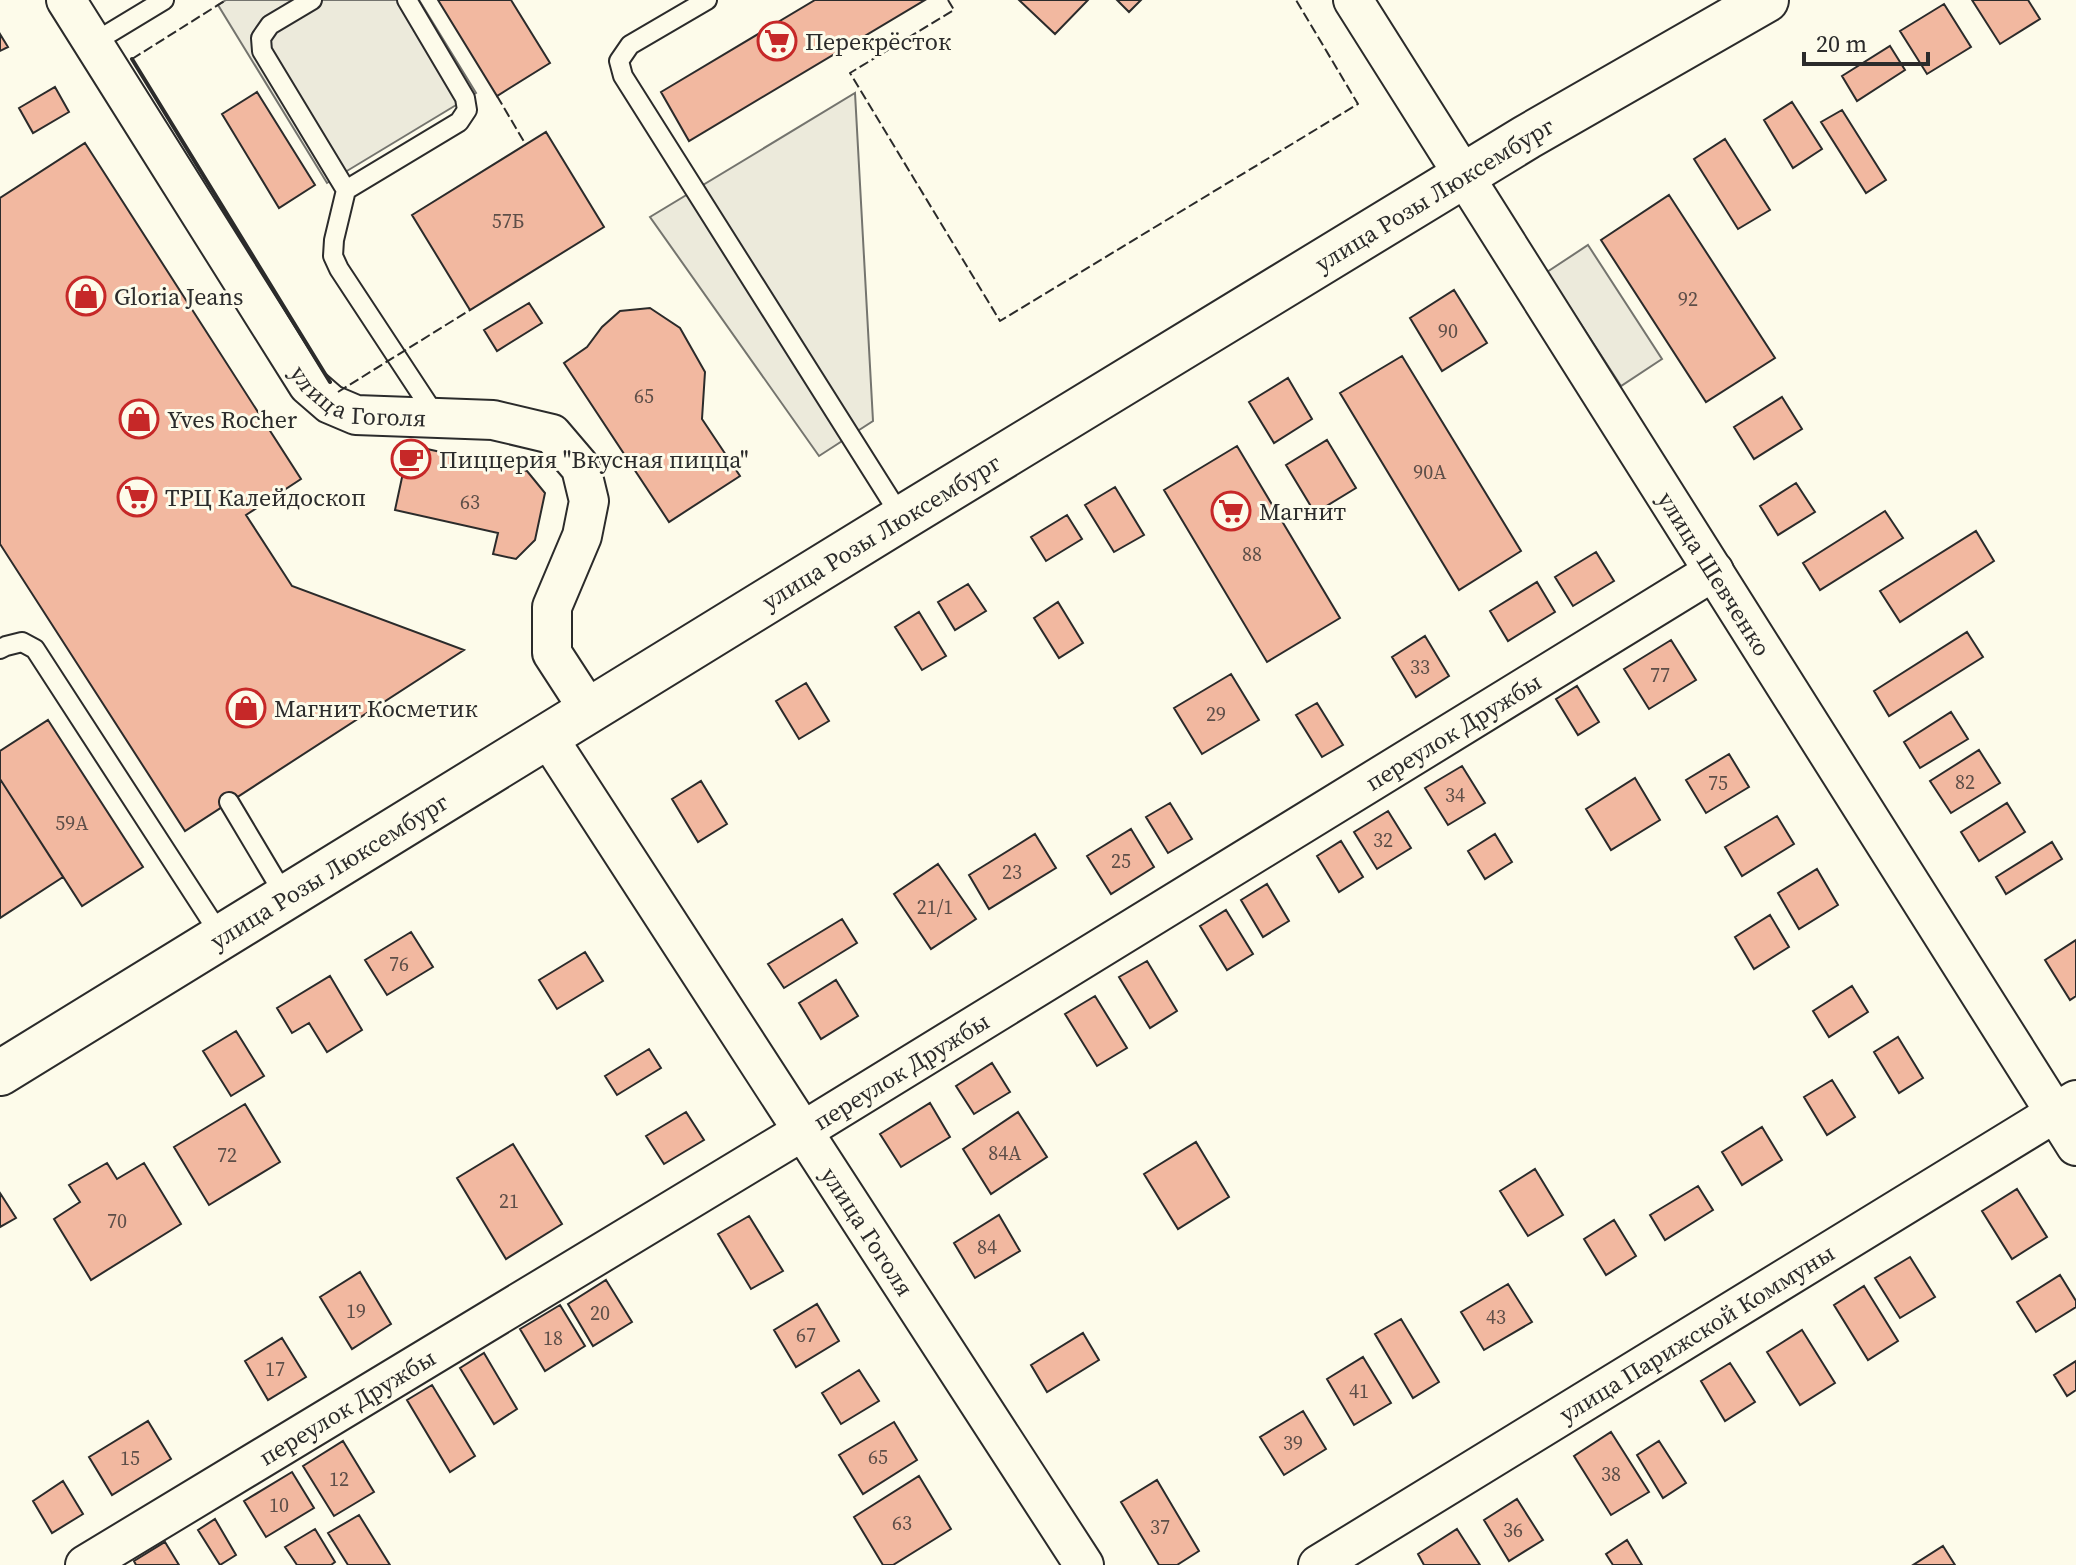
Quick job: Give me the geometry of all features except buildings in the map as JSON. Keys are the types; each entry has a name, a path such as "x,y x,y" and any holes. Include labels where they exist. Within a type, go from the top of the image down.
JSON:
{"main road":[{"name":"улица Розы Люксембург","path":"0,1073 1464,175 1766,0"}],"street":[{"name":"улица Гоголя","path":"66,0 308,385 330,404 356,415 493,420 552,434 581,468 589,501 582,536 552,607 552,653 589,710"},
{"name":"улица Шевченко","path":"1353,0 1714,571 2066,1107 2076,1146"},
{"name":"переулок Дружбы","path":"85,1565 803,1131 1714,571"},
{"name":"улица Гоголя","path":"547,736 1084,1565"},
{"name":"улица Парижской Коммуны","path":"1318,1565 2066,1107"}],"lane":[{"path":"93,43 164,0"},
{"path":"312,0 270,25 261,38 262,51 346,190 334,240 333,256 339,269 437,418"},
{"path":"346,190 459,122 467,110 465,98 407,0"},
{"path":"707,0 630,45 619,61 623,76 902,518"},
{"path":"0,649 22,642 35,649 221,936"},
{"path":"229,802 285,896"}],"shaded area":[{"path":"226,0 419,0 476,93 327,183 218,5"},
{"path":"855,93 873,421 819,456 650,217"},
{"path":"1588,245 1662,359 1621,386 1547,272"}],"fence":[{"path":"132,59 226,0"},
{"path":"948,0 954,10 850,73 1000,321 1358,104 1296,0"},
{"path":"497,96 526,145"},
{"path":"338,392 470,310"}],"wall":[{"path":"132,59 330,382"}],"place":[{"name":"Перекрёсток","path":"777,41"},
{"name":"Gloria Jeans","path":"86,296"},
{"name":"Yves Rocher","path":"139,419"},
{"name":"Пиццерия \"Вкусная пицца\"","path":"411,459"},
{"name":"ТРЦ Калейдоскоп","path":"137,497"},
{"name":"Магнит","path":"1231,511"},
{"name":"Магнит Косметик","path":"246,708"}]}
